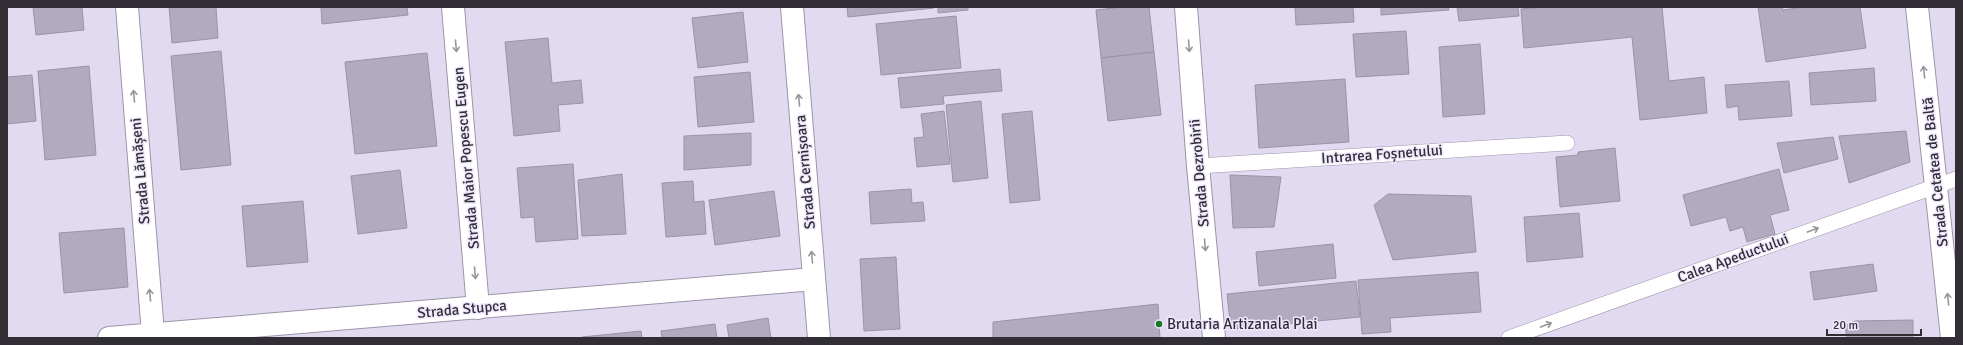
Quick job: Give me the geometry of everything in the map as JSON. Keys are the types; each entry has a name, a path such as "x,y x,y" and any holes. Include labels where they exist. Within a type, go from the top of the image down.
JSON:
{"street":[{"name":"Strada Lămășeni","path":"127,7 153,334"},
{"name":"Strada Maior Popescu Eugen","path":"453,7 478,308"},
{"name":"Strada Cernișoara","path":"792,7 819,338"},
{"name":"Strada Dezrobirii","path":"1186,7 1198,166 1214,338"},
{"name":"Strada Cetatea de Baltă","path":"1917,7 1946,182 1952,338"},
{"name":"Strada Stupca","path":"109,338 814,279"}],"lane":[{"name":"Intrarea Foșnetului","path":"1198,166 1567,143"},
{"name":"Calea Apeductului","path":"1509,338 1946,182"}],"building":[{"path":"33,7 82,7 84,30 36,35"},
{"path":"169,7 216,7 218,38 172,43"},
{"path":"321,7 407,7 408,15 322,24"},
{"path":"847,7 934,7 934,8 848,17"},
{"path":"938,7 968,7 968,10 938,13"},
{"path":"1123,7 1149,7 1154,52 1101,58 1096,10"},
{"path":"1295,7 1353,7 1354,22 1296,25"},
{"path":"1381,7 1448,7 1449,10 1381,15"},
{"path":"1457,7 1518,7 1519,16 1459,21"},
{"path":"1544,7 1662,7 1669,81 1704,77 1707,113 1640,120 1632,37 1524,48 1521,9"},
{"path":"1758,7 1782,7 1783,10 1804,7 1860,7 1866,48 1766,62"},
{"path":"743,12 748,62 698,68 692,18"},
{"path":"956,16 961,68 881,75 876,24"},
{"path":"1406,31 1409,74 1356,77 1353,34"},
{"path":"548,38 552,83 581,80 583,103 558,105 560,131 514,136 505,42"},
{"path":"1480,44 1485,114 1443,117 1439,47"},
{"path":"221,51 231,165 181,170 171,56"},
{"path":"1154,52 1161,115 1108,121 1101,58"},
{"path":"427,53 437,146 355,154 345,62"},
{"path":"89,66 96,155 45,160 38,71"},
{"path":"1874,68 1876,101 1811,105 1809,73"},
{"path":"1000,69 1002,91 943,96 944,104 901,108 898,78"},
{"path":"750,72 754,122 698,127 694,77"},
{"path":"32,75 36,121 7,124 7,77"},
{"path":"1345,79 1349,142 1259,148 1255,85"},
{"path":"1789,81 1792,116 1739,120 1738,106 1727,108 1725,85"},
{"path":"981,101 988,178 953,182 946,105"},
{"path":"944,111 950,164 917,167 914,138 924,137 921,114"},
{"path":"1032,111 1040,200 1010,203 1002,114"},
{"path":"1906,131 1910,162 1849,183 1839,136"},
{"path":"751,133 751,165 684,170 684,136"},
{"path":"1833,137 1838,159 1784,173 1777,143"},
{"path":"1615,148 1620,201 1560,207 1556,157 1578,155 1578,152"},
{"path":"573,164 578,239 536,242 534,217 521,218 517,168"},
{"path":"1779,169 1789,210 1770,215 1775,234 1747,242 1743,227 1730,231 1726,217 1691,226 1683,195"},
{"path":"400,170 407,228 358,234 351,176"},
{"path":"622,174 626,234 582,236 578,180"},
{"path":"1230,175 1281,177 1274,227 1233,228"},
{"path":"693,181 694,202 704,201 706,234 666,237 662,183"},
{"path":"911,189 912,203 923,202 925,221 871,224 869,192"},
{"path":"774,191 780,236 715,245 709,200"},
{"path":"1388,194 1471,196 1476,252 1393,260 1374,205"},
{"path":"303,201 308,262 247,267 242,206"},
{"path":"1579,213 1583,257 1527,262 1524,217"},
{"path":"124,228 128,287 64,293 59,233"},
{"path":"1333,244 1336,278 1259,286 1256,252"},
{"path":"896,257 900,329 864,331 860,259"},
{"path":"1873,264 1877,291 1814,300 1810,272"},
{"path":"1478,272 1481,312 1390,318 1391,332 1362,334 1358,280"},
{"path":"1356,281 1360,317 1231,329 1227,294"},
{"path":"1158,304 1160,338 993,338 993,322"},
{"path":"768,318 771,338 729,338 727,325"},
{"path":"1913,320 1913,338 1847,338 1845,326 1855,321"},
{"path":"715,324 717,338 662,338 661,331"},
{"path":"641,331 642,338 582,338 582,337"}],"place":[{"name":"Brutaria Artizanala Plai","path":"1159,324"}]}
